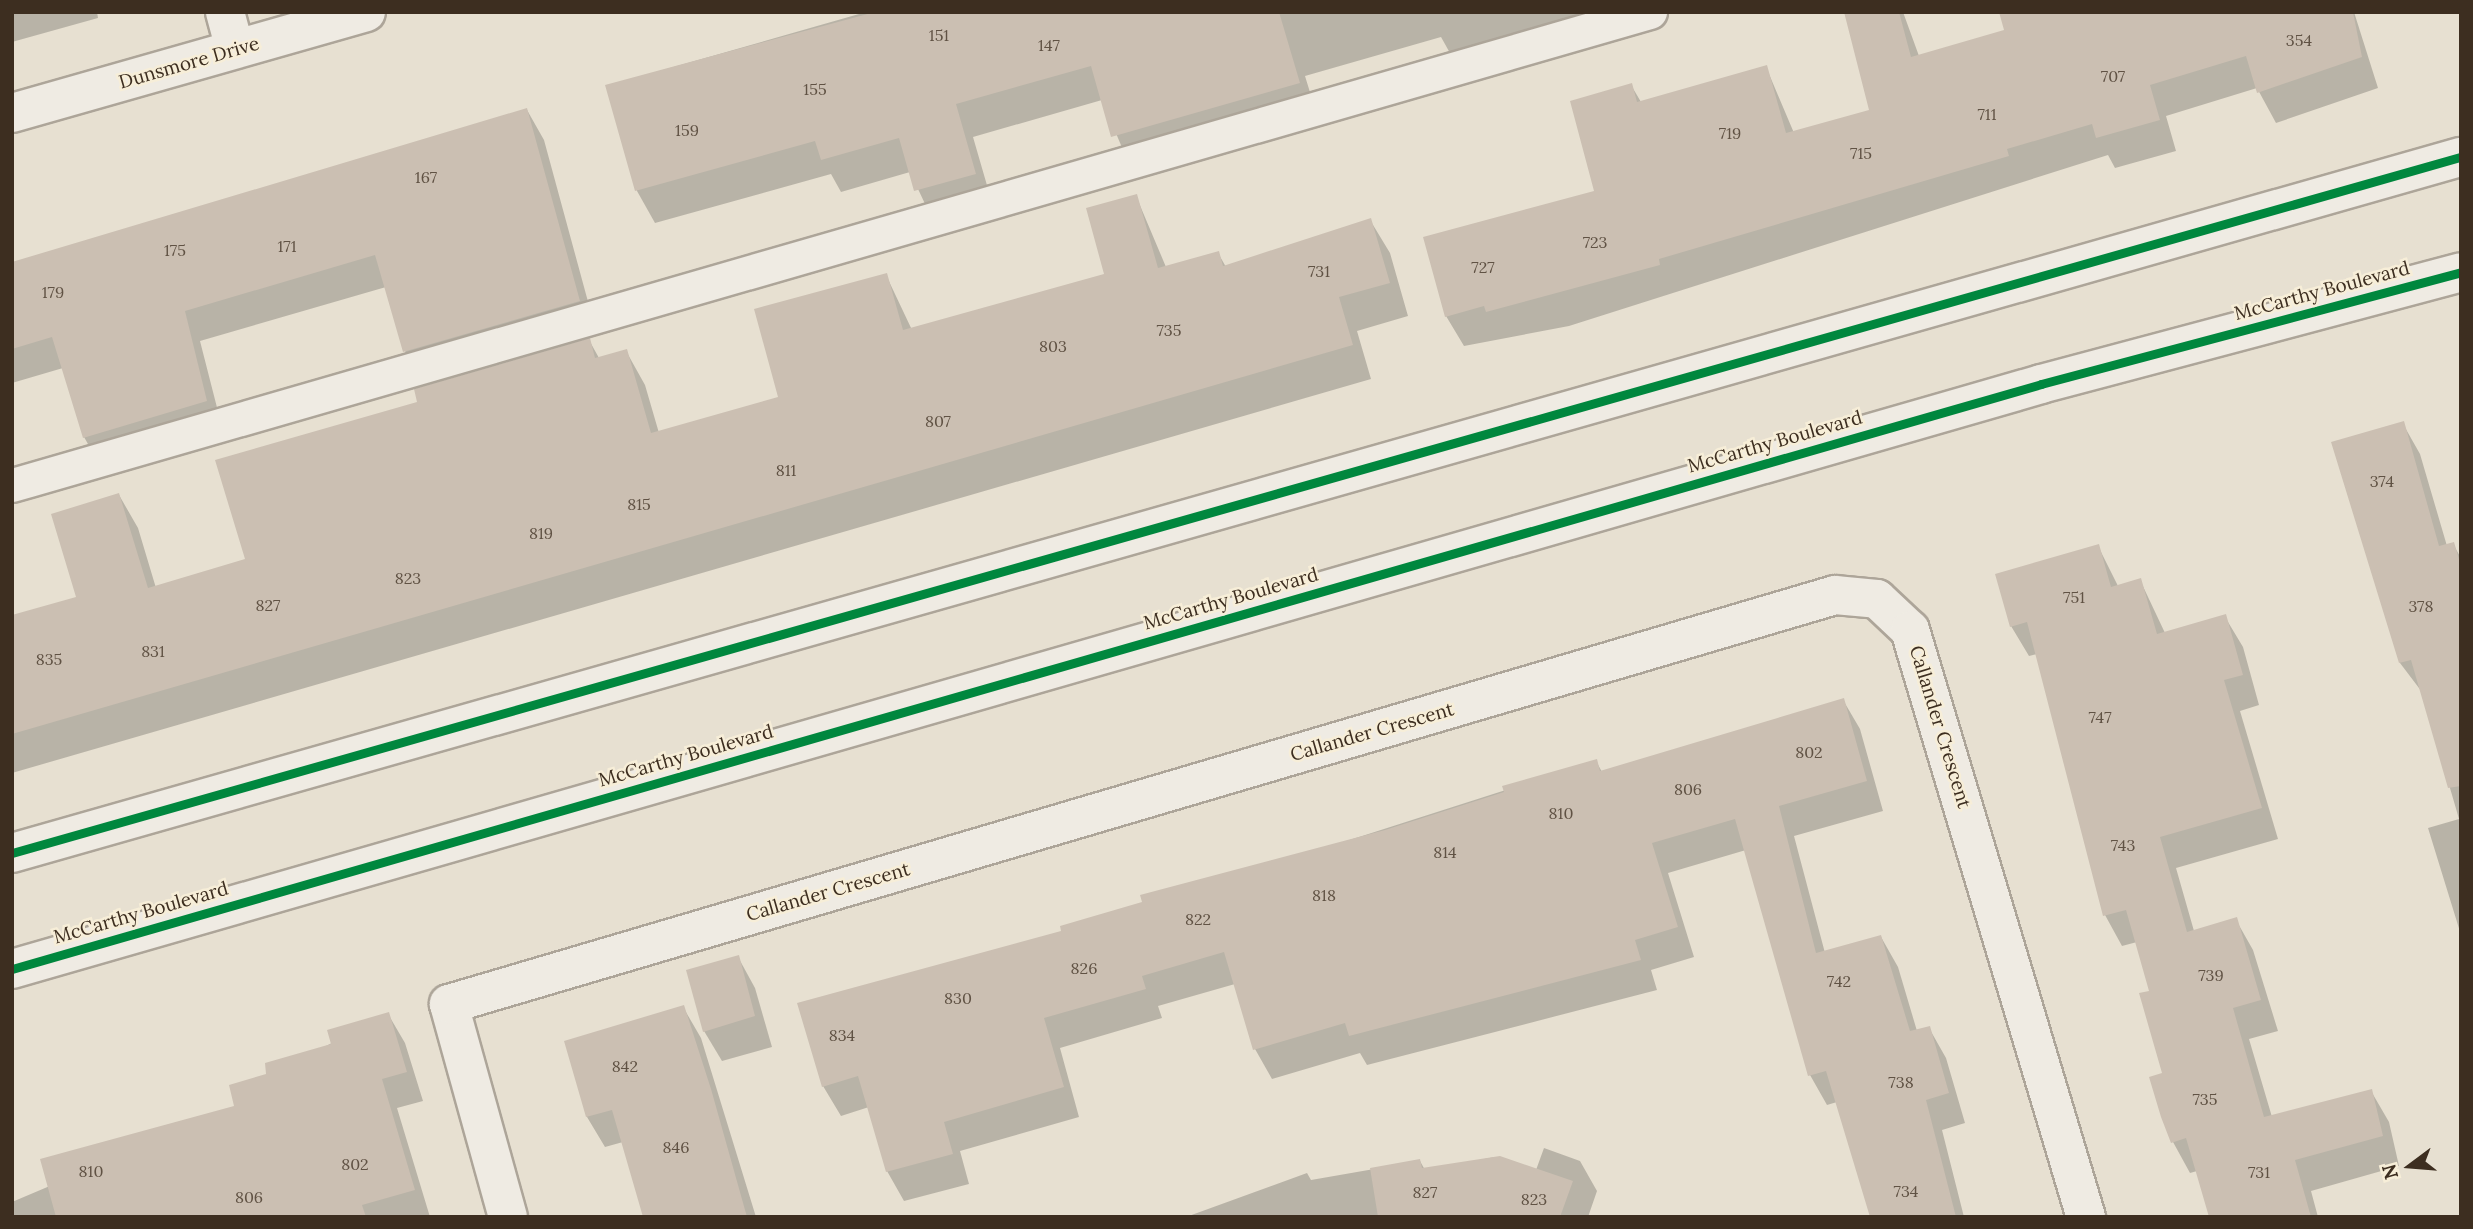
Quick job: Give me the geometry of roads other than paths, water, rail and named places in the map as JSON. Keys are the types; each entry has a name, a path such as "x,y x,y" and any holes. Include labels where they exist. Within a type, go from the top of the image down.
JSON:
{"main road":[{"path":"225,12 235,49"},
{"name":"Dunsmore Drive","path":"12,113 366,12"},
{"path":"12,853 2461,157"},
{"name":"McCarthy Boulevard","path":"12,969 2041,384 2461,272"},
{"name":"Callander Crescent","path":"508,1217 449,1004 1835,595 1877,599 1910,630 2086,1217"}],"lane":[{"path":"12,485 1650,12"}]}
